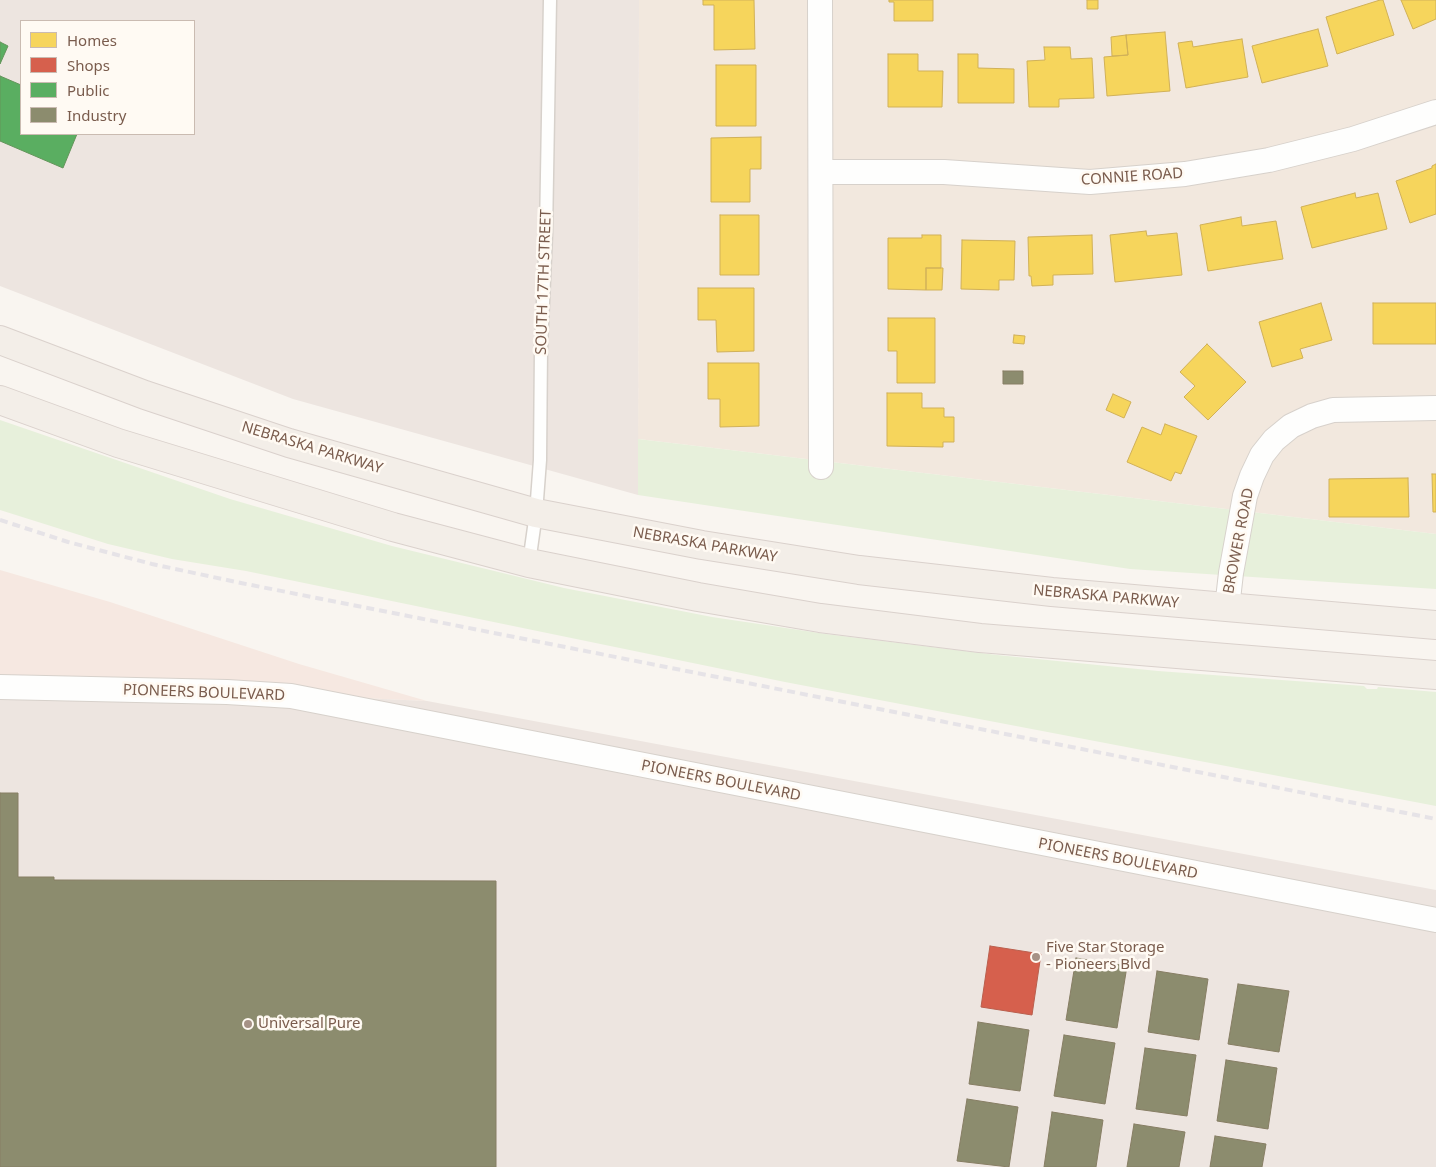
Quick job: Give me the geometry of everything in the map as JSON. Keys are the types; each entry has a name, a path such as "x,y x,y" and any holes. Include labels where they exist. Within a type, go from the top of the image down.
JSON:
{"main road":[{"name":"NEBRASKA PARKWAY","path":"0,340 145,395 288,443 536,513 702,546 859,570 988,586 1436,625"},
{"path":"0,400 118,443 238,482 393,528 529,563 698,597 820,618 980,638 1436,675"}],"street":[{"path":"820,0 821,467"},
{"name":"CONNIE ROAD","path":"821,172 944,172 1090,182 1184,174 1270,160 1353,139 1436,112"},
{"name":"BROWER ROAD","path":"1227,608 1231,573 1245,496 1262,455 1274,440 1291,426 1312,416 1332,410 1436,408"},
{"name":"PIONEERS BOULEVARD","path":"0,687 227,692 291,696 1436,920"}],"lane":[{"name":"SOUTH 17TH STREET","path":"529,563 536,513 540,460 550,0"}],"shaded area":[{"path":"0,0 639,0 638,495 293,399 0,286"},
{"path":"639,0 1436,0 1436,534 638,439"},
{"path":"0,570 110,602 299,664 427,701 227,692 0,687"},
{"path":"0,687 227,692 427,701 1436,890 1436,1167 0,1167"}],"green space":[{"path":"0,420 230,499 392,546 564,588 712,617 826,634 997,655 1158,671 1364,686 1367,689 1377,689 1378,687 1436,692 1436,806 785,682 246,571 172,559 108,544 0,510"},
{"path":"638,439 1436,534 1436,589 1130,569 638,495"}],"building: Homes":[{"path":"703,0 754,0 755,49 714,50 714,5 703,5"},
{"path":"889,0 933,0 933,21 894,21 894,2 889,2"},
{"path":"1087,0 1098,0 1098,9 1087,9"},
{"path":"1383,0 1394,35 1337,54 1326,17"},
{"path":"1401,0 1436,0 1436,19 1413,29"},
{"path":"1318,29 1328,66 1262,83 1252,46"},
{"path":"1165,32 1170,91 1107,96 1104,57 1128,55 1126,35"},
{"path":"1126,35 1128,55 1112,56 1111,37"},
{"path":"1242,39 1248,77 1186,88 1178,43 1192,41 1193,47"},
{"path":"1044,47 1070,47 1071,59 1092,58 1094,98 1059,99 1059,107 1029,107 1027,61 1045,60"},
{"path":"888,54 918,54 918,71 943,71 942,107 888,107"},
{"path":"958,54 978,54 978,68 1014,69 1014,103 958,103"},
{"path":"716,65 756,65 756,126 716,126"},
{"path":"761,137 761,169 750,169 750,202 711,202 711,138"},
{"path":"1436,164 1436,214 1410,223 1396,181 1432,168"},
{"path":"1355,193 1356,198 1378,193 1387,229 1312,248 1301,207"},
{"path":"720,215 759,215 759,275 720,275"},
{"path":"1241,217 1242,226 1276,221 1283,259 1208,271 1200,225"},
{"path":"1146,231 1147,236 1177,233 1182,275 1115,282 1110,235"},
{"path":"922,235 941,235 941,268 926,268 926,290 888,289 888,238 922,238"},
{"path":"1092,235 1093,274 1053,275 1053,285 1032,286 1031,276 1029,276 1028,237"},
{"path":"962,240 1015,241 1014,280 999,280 999,290 961,289"},
{"path":"926,268 943,268 942,290 926,290"},
{"path":"698,288 754,288 754,351 717,352 716,320 698,320"},
{"path":"1321,303 1332,340 1300,349 1303,358 1272,367 1259,322"},
{"path":"1373,303 1436,303 1436,344 1373,344"},
{"path":"888,318 935,318 935,383 897,383 897,351 888,351"},
{"path":"1014,335 1025,336 1024,344 1013,343"},
{"path":"1207,344 1246,382 1208,420 1184,397 1195,386 1180,372"},
{"path":"708,363 759,363 759,426 720,427 720,399 708,399"},
{"path":"887,393 922,393 922,408 944,408 944,417 954,417 954,442 943,442 943,447 887,446"},
{"path":"1113,394 1131,402 1124,418 1106,410"},
{"path":"1165,424 1197,436 1181,474 1175,472 1171,481 1127,462 1142,427 1161,435"},
{"path":"1432,474 1436,474 1436,512 1433,512"},
{"path":"1408,478 1409,517 1329,517 1329,479"}],"building: Shops":[{"path":"990,946 1041,954 1032,1015 981,1007"}],"building: Public":[{"path":"0,42 8,46 0,64"},
{"path":"0,76 20,85 20,135 77,135 63,168 0,141"}],"building: Industry":[{"path":"1003,371 1023,371 1023,384 1003,384"},
{"name":"Universal Pure","path":"0,793 18,793 18,877 54,877 54,880 496,881 496,1167 0,1167"},
{"path":"1076,958 1127,966 1117,1028 1066,1020"},
{"path":"1157,971 1208,979 1199,1040 1148,1032"},
{"path":"1238,984 1289,991 1279,1052 1228,1044"},
{"path":"978,1022 1029,1030 1020,1091 969,1084"},
{"path":"1064,1035 1115,1043 1105,1104 1054,1096"},
{"path":"1145,1048 1196,1055 1187,1116 1136,1109"},
{"path":"1226,1060 1277,1068 1268,1129 1217,1121"},
{"path":"967,1099 1018,1107 1009,1167 957,1161"},
{"path":"1052,1112 1103,1120 1096,1167 1044,1167"},
{"path":"1134,1124 1185,1132 1179,1167 1127,1167"},
{"path":"1215,1136 1266,1144 1262,1167 1210,1167"}],"railway":[{"path":"0,520 68,542 152,564 241,583 1436,819"}],"place":[{"name":"Five Star Storage - Pioneers Blvd","path":"1036,957"},
{"name":"Universal Pure","path":"248,1024"}]}
